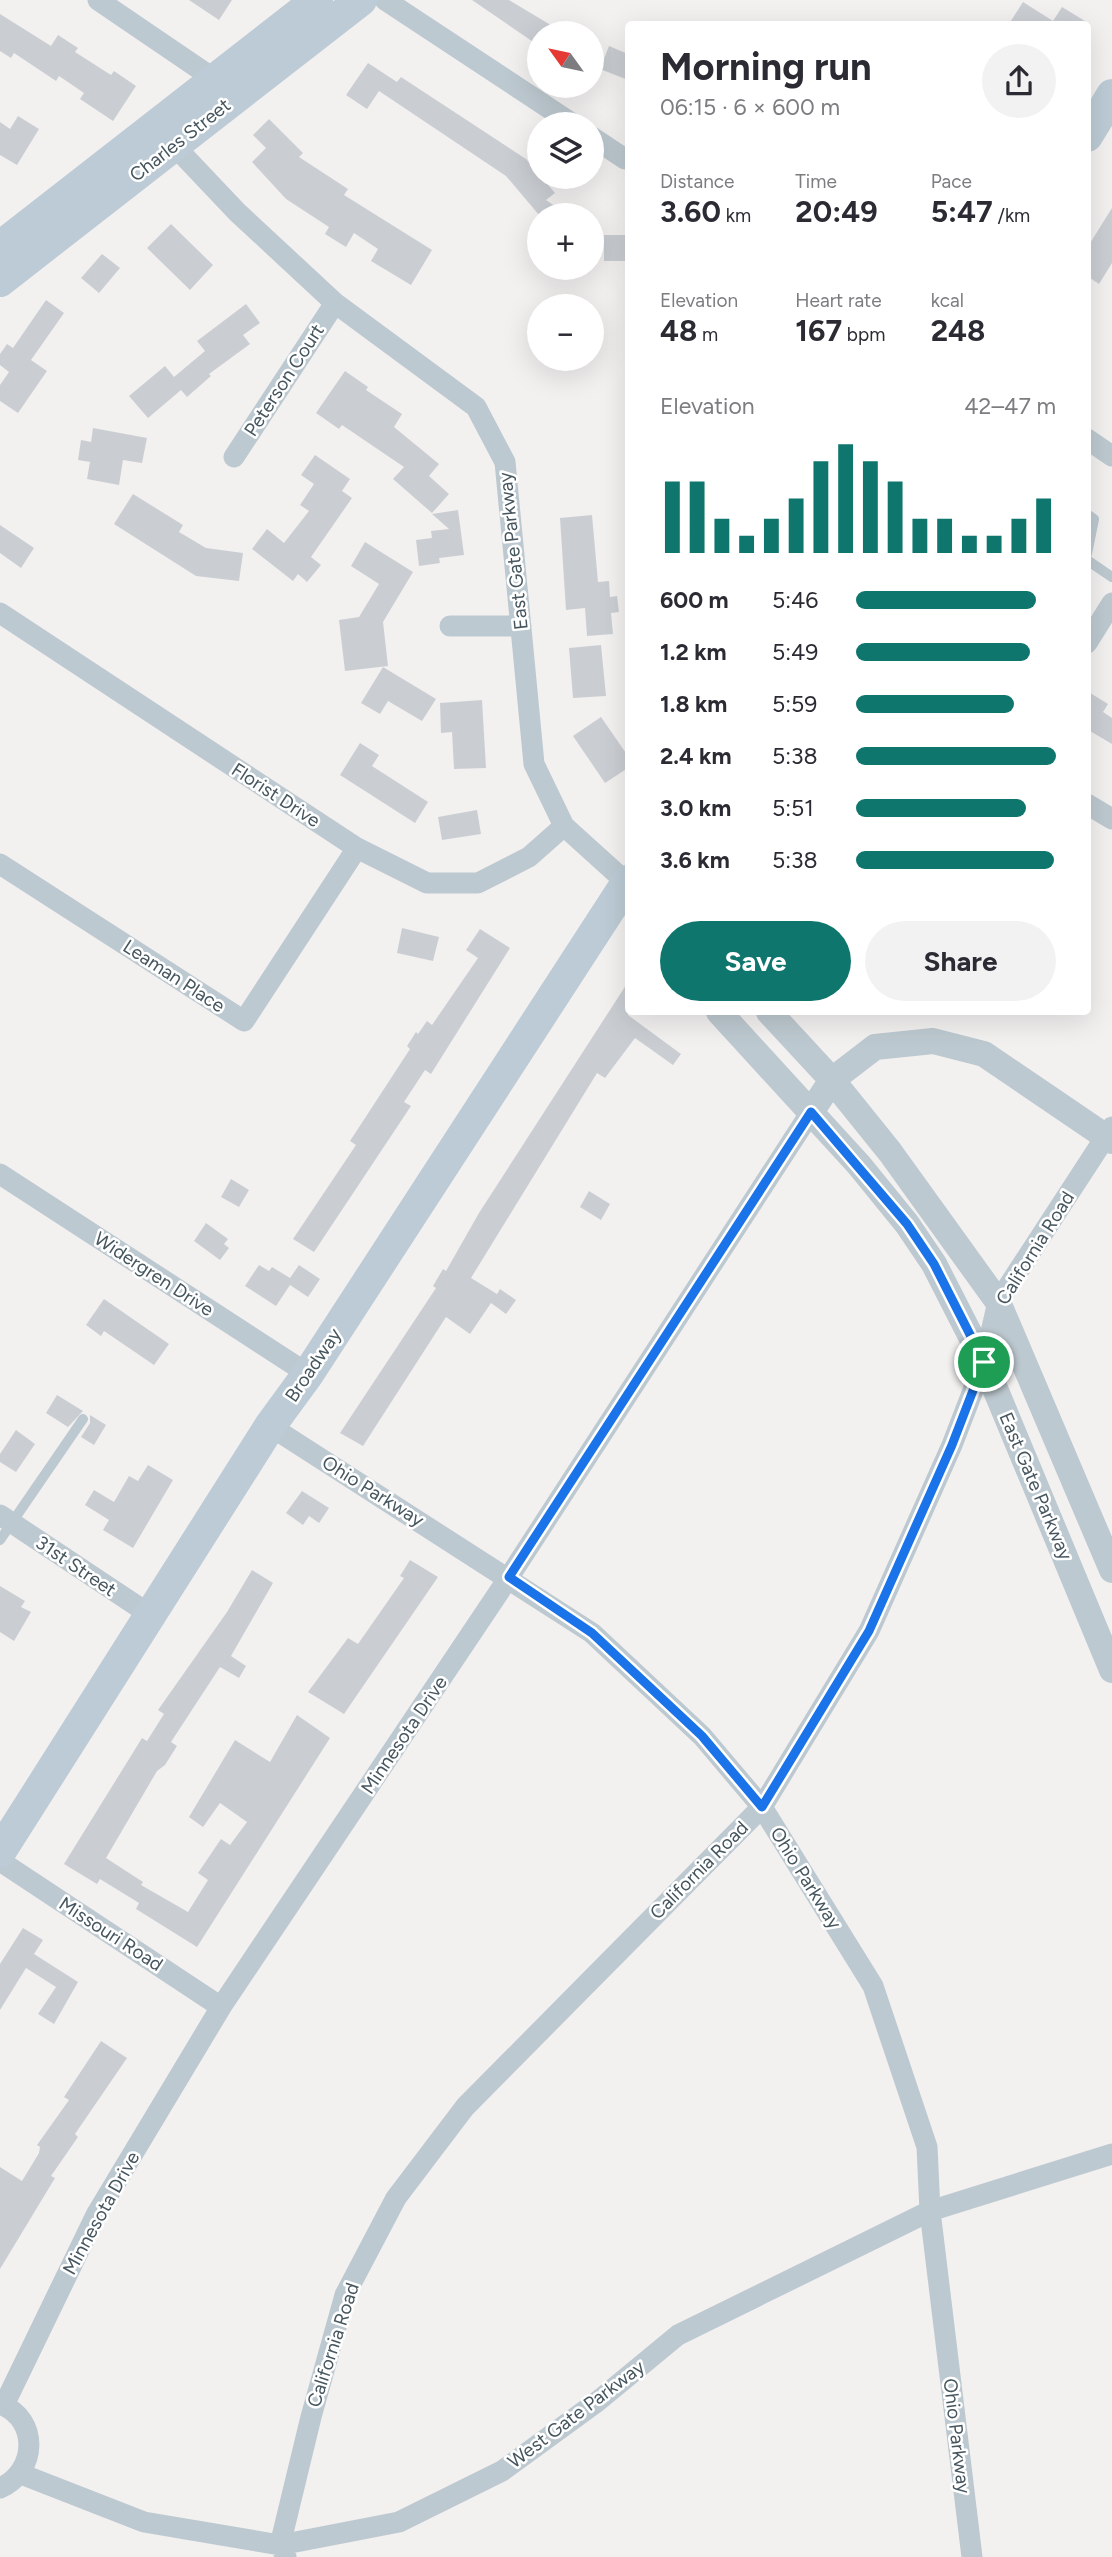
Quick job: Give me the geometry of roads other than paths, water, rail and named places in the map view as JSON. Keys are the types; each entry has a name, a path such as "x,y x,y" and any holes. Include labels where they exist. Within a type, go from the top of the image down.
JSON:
{"main road":[{"name":"Charles Street","path":"3,264 226,87 317,0"},
{"name":"Charles Street","path":"226,87 361,0"},
{"path":"1091,129 1112,95"},
{"name":"Broadway","path":"0,1852 270,1426 308,1374 625,891"}],"street":[{"path":"97,0 226,87"},
{"path":"385,0 555,112"},
{"name":"East Gate Parkway","path":"165,136 237,212 335,303 476,407 505,462 534,764 564,826 625,883"},
{"path":"604,145 625,159"},
{"name":"Peterson Court","path":"233,457 335,303"},
{"path":"1091,442 1112,456"},
{"path":"1091,637 1112,603"},
{"name":"Florist Drive","path":"0,613 357,848 427,883 478,883 529,857 564,826"},
{"path":"450,626 521,626"},
{"path":"1091,806 1112,819"},
{"name":"Leaman Place","path":"0,864 244,1021 357,848"},
{"name":"East Gate Parkway","path":"722,1015 811,1112 907,1224 934,1264 984,1362 1112,1670"},
{"name":"East Gate Parkway","path":"772,1015 832,1080 910,1178 998,1302 1112,1570"},
{"name":"Minnesota Drive","path":"2,2405 96,2215 221,2007 509,1577 832,1080 876,1047 933,1041 984,1054 1110,1135"},
{"name":"California Road","path":"283,2551 345,2295 396,2198 464,2107 762,1807 869,1631 952,1445 984,1362 998,1302 1110,1135"},
{"name":"Widergren Drive","path":"0,1174 308,1374"},
{"name":"Ohio Parkway","path":"270,1426 509,1577 592,1633 702,1736 762,1807 873,1986 928,2147 930,2211 972,2557"},
{"name":"31st Street","path":"4,1526 152,1616"},
{"name":"Missouri Road","path":"0,1861 221,2007"},
{"name":"West Gate Parkway","path":"21,2474 144,2522 283,2551 399,2522 502,2471 598,2401 678,2335 930,2211 1112,2154"},
{"path":"0,2488 21,2474 30,2449 29,2435 24,2423 2,2405"}],"lane":[{"path":"1091,563 1112,576"},
{"path":"4,1526 83,1419"}]}
